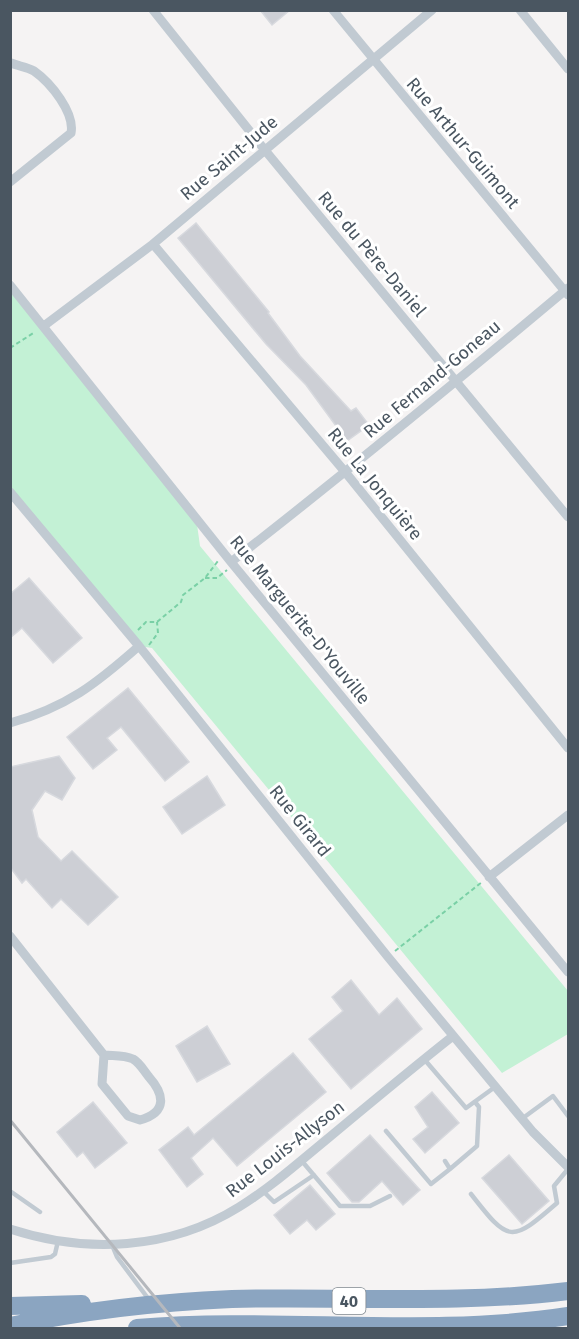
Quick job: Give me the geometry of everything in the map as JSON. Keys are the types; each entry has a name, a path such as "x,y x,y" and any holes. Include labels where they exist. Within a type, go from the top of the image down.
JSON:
{"highway":[{"name":"40","path":"115,1307 198,1301 501,1299 568,1291"},
{"path":"10,1306 115,1307"},
{"path":"10,1326 115,1307"},
{"name":"40","path":"137,1329 216,1323 425,1327 483,1325 568,1316"},
{"path":"402,1329 425,1327"}],"street":[{"name":"Rue du Père-Daniel","path":"153,10 264,149 568,517"},
{"name":"Rue Arthur-Guimont","path":"333,10 371,59 568,291"},
{"name":"Rue Saint-Jude","path":"45,326 153,244 432,10"},
{"path":"520,10 568,69"},
{"path":"10,182 71,133 73,123 70,114 34,72 11,63"},
{"name":"Rue La Jonquière","path":"153,244 346,473 568,748"},
{"name":"Rue Marguerite-D'Youville","path":"10,285 231,562 568,972"},
{"name":"Rue Fernand-Goneau","path":"231,562 346,473 455,380 568,291"},
{"name":"Rue Girard","path":"10,492 139,646 495,1087 568,1168"},
{"path":"10,723 63,704 88,689 139,646"},
{"path":"489,877 568,815"},
{"path":"10,936 104,1054 102,1084 126,1114 141,1120 155,1111 161,1104 161,1092 137,1062 125,1057 104,1054"},
{"name":"Rue Louis-Allyson","path":"10,1229 58,1241 112,1245 150,1241 190,1231 231,1212 263,1191 453,1036"}],"lane":[{"path":"424,1059 466,1108 495,1087"},
{"path":"522,1119 553,1096 568,1116"},
{"path":"386,1131 431,1184 477,1146 479,1107 475,1102"},
{"path":"301,1160 340,1206 370,1206 390,1196"},
{"path":"444,1161 450,1169"},
{"path":"471,1194 498,1226 510,1233 519,1233 557,1203 554,1186 568,1168"},
{"path":"263,1191 274,1202 314,1175"},
{"path":"10,1191 40,1212"},
{"path":"10,1263 53,1256 58,1241"},
{"path":"112,1245 124,1268 159,1311"},
{"path":"166,1320 172,1329"}],"path":[{"path":"10,348 45,326"},
{"path":"158,622 158,633 152,644 139,646 138,627 146,622 158,622 181,602 183,595 205,578 219,560 231,562 227,570 217,578 205,578"},
{"path":"388,957 489,877"}],"green space":[{"path":"10,284 195,510 200,546 568,991 568,1034 502,1073 152,648 139,646 11,496"}],"building":[{"path":"260,10 290,10 272,25"},
{"path":"196,223 269,312 300,356 351,411 356,408 369,425 347,441 306,385 266,344 178,238"},
{"path":"29,578 82,638 53,663 22,628 10,638 10,594"},
{"path":"128,688 189,762 165,781 121,727 107,738 117,750 93,769 67,737"},
{"path":"59,756 75,778 62,800 45,791 32,810 38,837 61,861 72,851 118,897 88,925 61,899 52,908 26,879 22,883 10,867 10,767"},
{"path":"207,776 225,805 182,834 163,807"},
{"path":"351,980 379,1015 397,998 422,1029 351,1089 309,1039 343,1011 332,997"},
{"path":"207,1026 230,1064 197,1082 176,1046"},
{"path":"293,1053 326,1092 237,1166 213,1138 191,1158 203,1174 187,1187 159,1150 188,1127 194,1135"},
{"path":"432,1092 459,1123 425,1153 413,1139 428,1127 415,1107"},
{"path":"93,1102 127,1143 95,1168 83,1152 77,1157 57,1132"},
{"path":"370,1135 420,1190 403,1205 382,1181 359,1202 352,1202 327,1173"},
{"path":"509,1155 549,1201 522,1224 482,1178"},
{"path":"310,1185 335,1214 316,1230 307,1220 290,1234 274,1215"}],"railway":[{"path":"10,1120 180,1328"}]}
